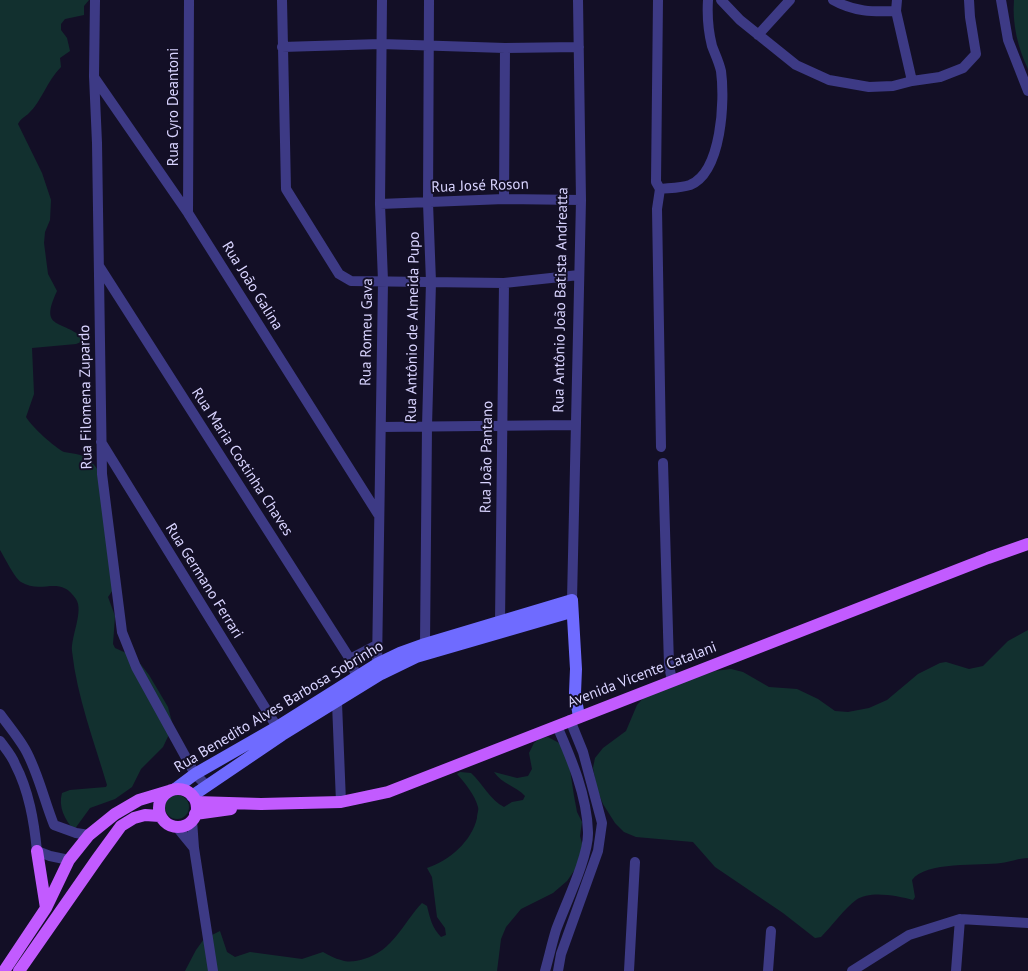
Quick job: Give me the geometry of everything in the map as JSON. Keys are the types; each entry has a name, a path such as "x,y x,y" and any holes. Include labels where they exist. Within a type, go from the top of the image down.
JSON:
{"main road":[{"name":"Avenida Vicente Catalani","path":"194,808 341,802 388,792 1028,544"},
{"name":"Rua Benedito Alves Barbosa Sobrinho","path":"4,971 46,908 69,860 89,835 115,814 139,800 172,790"},
{"path":"172,790 187,792 194,808 182,826 176,826 166,822 160,816 159,806 160,800 172,790"},
{"path":"19,971 121,826 134,818 145,815 160,816"},
{"path":"38,851 46,908"},
{"path":"69,860 97,859"}],"street":[{"name":"Rua Filomena Zupardo","path":"95,0 94,76 97,143 102,474 122,632 136,667 194,774"},
{"name":"Rua Cyro Deantoni","path":"188,213 189,0"},
{"path":"282,0 284,181 288,195 339,274 351,281 504,283 579,275"},
{"name":"Rua Romeu Gava","path":"379,669 377,645 378,515 383,281 380,204 382,0"},
{"name":"Rua Antônio de Almeida Pupo","path":"426,649 427,426 431,282 428,202 430,0"},
{"name":"Rua Antônio João Batista Andreatta","path":"574,719 576,669 572,606 580,200 578,0"},
{"path":"658,0 657,210 661,448"},
{"path":"658,186 690,185 703,174 714,154 723,93 721,69 712,45 707,22 708,0"},
{"path":"721,0 740,20 796,65 829,80 869,87 892,86 940,77 963,68 976,54 969,0"},
{"path":"758,35 790,0"},
{"path":"834,0 840,4 868,12 896,5 912,81"},
{"path":"1001,0 1008,40 1028,91"},
{"path":"282,47 381,44 505,48 579,47"},
{"path":"504,199 505,48"},
{"name":"Rua João Galina","path":"94,76 188,213 378,515"},
{"name":"Rua José Roson","path":"380,204 504,199 580,200"},
{"name":"Rua Maria Costinha Chaves","path":"99,266 350,659 356,678"},
{"name":"Rua João Pantano","path":"501,627 504,283"},
{"path":"381,427 575,424"},
{"name":"Rua Germano Ferrari","path":"101,442 280,731"},
{"path":"663,463 669,665 672,681"},
{"name":"Rua Benedito Alves Barbosa Sobrinho","path":"194,808 208,786 280,731 356,678 426,649 572,606"},
{"path":"350,659 377,645"},
{"name":"Rua Benedito Alves Barbosa Sobrinho","path":"172,790 194,774 337,703 379,669"},
{"path":"337,703 341,802"},
{"path":"0,714 25,749 37,776 45,804 54,825 76,833 89,835"},
{"path":"558,971 561,954 598,851 602,823 574,719"},
{"path":"545,971 556,932 583,858 589,833 584,804 571,758 557,726"},
{"path":"0,741 15,763 26,792 35,827 38,851 69,860"},
{"path":"194,774 208,786"},
{"path":"194,808 194,848 213,971"},
{"path":"176,826 194,848"},
{"path":"629,971 635,862"},
{"path":"852,971 861,968 909,935 960,919 1028,923"},
{"path":"956,971 960,919"},
{"path":"768,971 771,931"}],"green space":[{"path":"0,0 89,0 84,6 84,15 65,19 61,24 61,30 67,38 70,51 60,58 61,67 37,103 18,124 42,173 51,200 50,220 45,232 44,243 48,274 57,291 50,313 56,322 84,339 76,344 32,348 34,394 26,417 55,446 64,452 80,455 87,459 100,473 115,587 108,597 115,616 113,644 115,648 135,657 149,675 168,707 173,726 163,747 141,769 132,787 115,799 90,808 74,830 63,813 62,793 70,790 106,787 107,785 86,719 74,668 72,645 78,617 78,604 70,592 64,588 57,586 36,587 18,580 0,550"},
{"path":"1014,0 1028,0 1028,69 1016,36"},
{"path":"1028,630 1028,858 1001,863 954,865 928,870 912,880 915,897 913,900 884,895 862,897 847,908 821,937 815,938 783,913 715,867 693,842 636,837 624,832 615,823 603,804 597,789 593,768 595,758 603,748 626,731 637,705 647,694 715,671 731,669 743,672 769,687 797,689 818,699 835,711 848,712 869,708 887,700 918,674 940,663 946,662 969,669 983,666 1008,641"},
{"path":"548,737 559,743 568,757 577,812 582,822 580,836 584,851 567,881 553,893 521,909 506,927 501,939 497,971 185,971 204,939 220,931 227,952 235,957 250,952 302,959 323,952 344,961 364,959 383,950 422,903 427,906 432,923 438,934 441,937 446,935 445,928 437,917 432,877 427,868 451,855 465,842 477,818 477,803 457,774 460,772 471,773 491,796 504,807 512,802 523,800 525,796 494,772 517,778 528,776 532,769 529,753 534,743 540,738"},
{"path":"177,795 185,799 189,807 185,815 177,819 169,815 165,807 169,799"}]}
